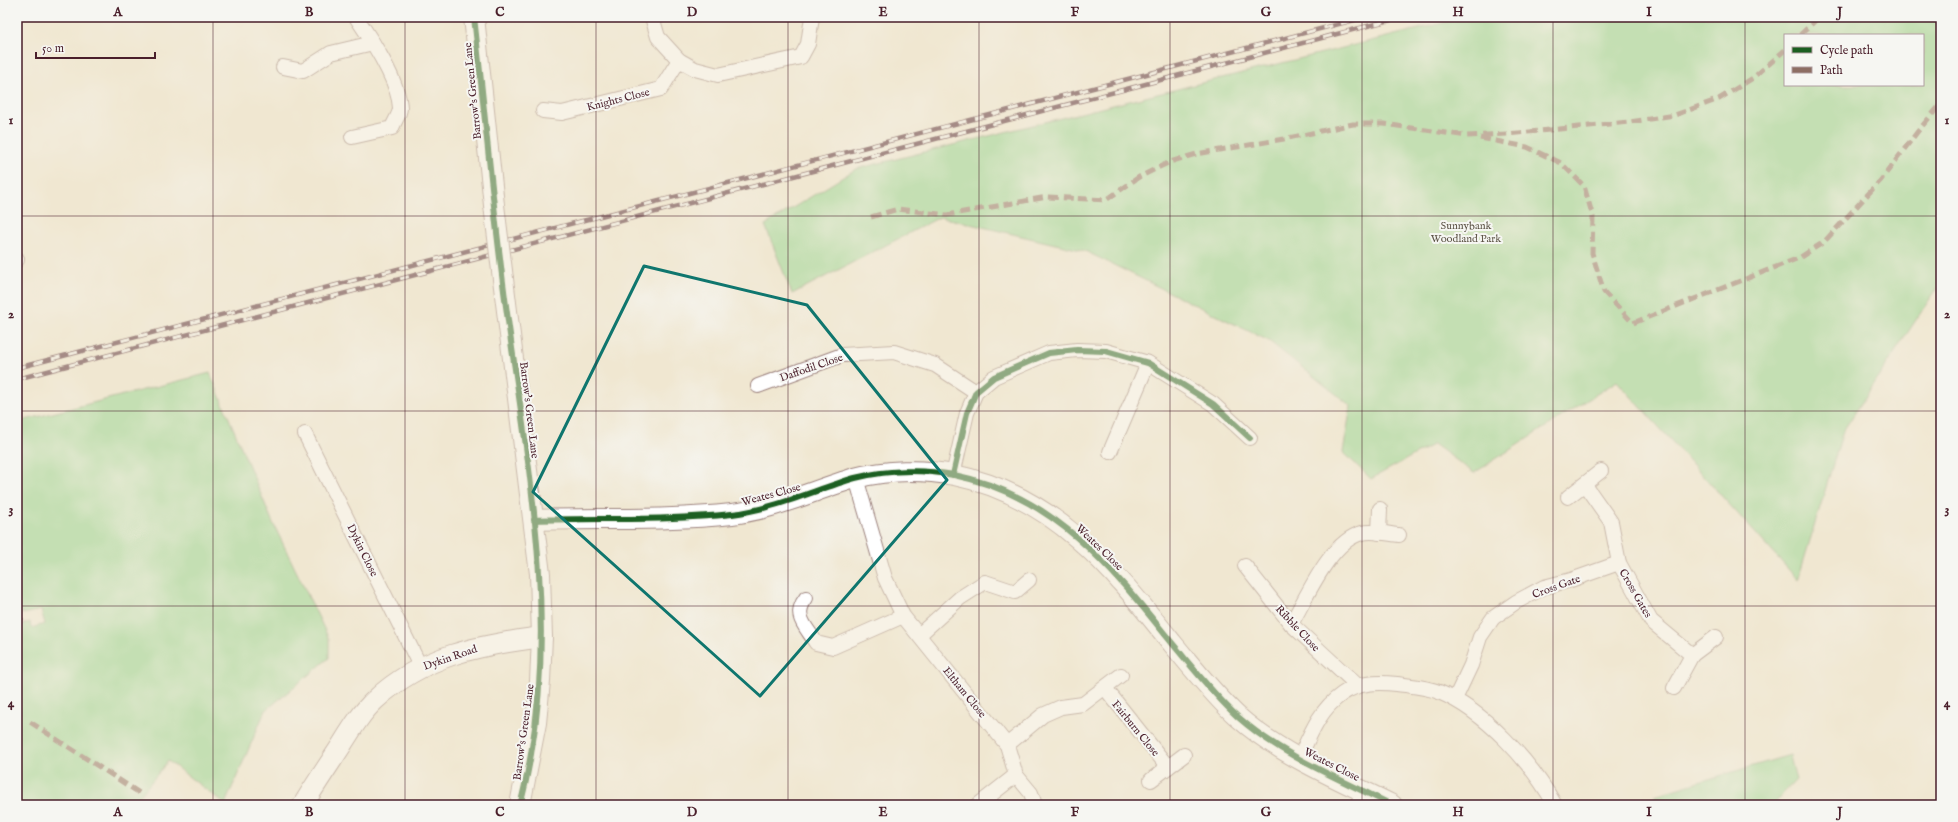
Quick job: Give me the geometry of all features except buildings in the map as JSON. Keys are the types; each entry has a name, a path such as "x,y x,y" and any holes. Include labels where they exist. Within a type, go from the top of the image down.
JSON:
{"street":[{"path":"352,137 392,128 400,109 394,85 373,43 356,17"},
{"name":"Barrow's Green Lane","path":"474,17 494,205 540,574 542,637 536,723 520,805"},
{"path":"652,17 658,37 679,60 695,70 718,75 801,57 808,44 812,17"},
{"path":"283,67 304,71 330,52 373,43"},
{"name":"Knights Close","path":"543,111 562,113 661,88 679,60"},
{"path":"953,475 967,412 976,392 994,377 1049,353 1077,350 1106,351 1148,362 1213,404 1250,438"},
{"name":"Daffodil Close","path":"758,386 842,355 894,352 935,365 976,392"},
{"path":"1110,452 1148,362"},
{"name":"Dykin Close","path":"305,434 420,666"},
{"path":"1568,497 1601,470"},
{"name":"Weates Close","path":"534,520 733,514 770,507 856,478 884,473 910,472 953,475 985,484 1014,496 1045,512 1080,538 1129,588 1209,688 1239,717 1267,739 1361,798 1392,805"},
{"name":"Eltham Close","path":"856,478 885,578 903,616 920,635 1007,745 1016,775 1031,794 1035,805"},
{"name":"Cross Gates","path":"1585,484 1610,522 1619,563 1651,621 1692,655"},
{"path":"1379,533 1380,509"},
{"path":"1291,624 1318,575 1337,547 1362,532 1399,535"},
{"name":"Cross Gate","path":"1455,700 1471,665 1480,637 1493,618 1516,602 1544,587 1571,580 1619,563"},
{"name":"Ribble Close","path":"1245,566 1291,624 1357,685"},
{"path":"920,635 960,598 985,582 1015,592 1028,580"},
{"path":"806,598 799,607 799,615 816,643 833,647 903,616"},
{"name":"Dykin Road","path":"303,805 355,723 374,701 420,666 457,652 493,643 542,637"},
{"path":"1674,688 1692,655 1716,637"},
{"name":"Fairburn Close","path":"1007,745 1043,715 1060,707 1082,704 1121,675"},
{"path":"1298,758 1318,717 1341,694 1357,685 1391,684 1420,687 1438,692 1455,700 1495,729 1526,761 1555,805"},
{"name":"Fairburn Close","path":"1105,688 1168,767"},
{"name":"Fairburn Close","path":"1151,780 1184,755"},
{"path":"978,805 1016,775"}],"highlighted area":[{"path":"644,266 807,305 947,480 760,696 533,492"}],"green space":[{"name":"Sunnybank Woodland Park","path":"1467,17 1941,17 1941,282 1843,431 1798,580 1617,381 1474,473 1434,444 1371,479 1343,452 1351,406 1269,341 1085,251 940,217 792,294 765,225 856,169"},
{"path":"210,373 273,523 329,639 329,658 265,711 225,804 168,761 138,798 145,803 143,805 17,805 17,633 23,624 30,622 31,628 45,624 41,610 24,614 23,612 17,620 17,594 19,593 17,586 17,422"},
{"path":"1790,755 1796,780 1772,805 1657,805 1655,795"}],"railway":[{"path":"17,368 1366,17"},
{"path":"17,379 1402,17"}],"marked path":[{"path":"1801,34 1819,17"},
{"path":"871,217 898,209 947,215 1047,197 1106,200 1139,177 1170,162 1196,154 1284,139 1353,124 1384,124 1467,136 1508,134 1630,122 1675,115 1719,99 1753,78 1784,51"},
{"path":"1480,138 1527,147 1561,163 1584,186 1593,217 1592,253 1604,292 1633,323 1799,258 1824,242 1881,180 1918,131 1941,104"},
{"path":"17,626 24,614"},
{"path":"30,722 141,794"}],"cycle path":[{"path":"474,17 501,270 530,474 540,586 541,643 538,699 531,754 520,805"},
{"path":"953,475 967,413 976,392 994,377 1049,353 1077,350 1106,351 1148,363 1213,404 1250,438"},
{"path":"534,520 658,518 707,516 748,512 779,504 855,478 879,473 904,471 942,473 990,485 1022,499 1051,517 1078,538 1127,588 1220,699 1255,731 1273,744 1312,766 1392,805"}]}
